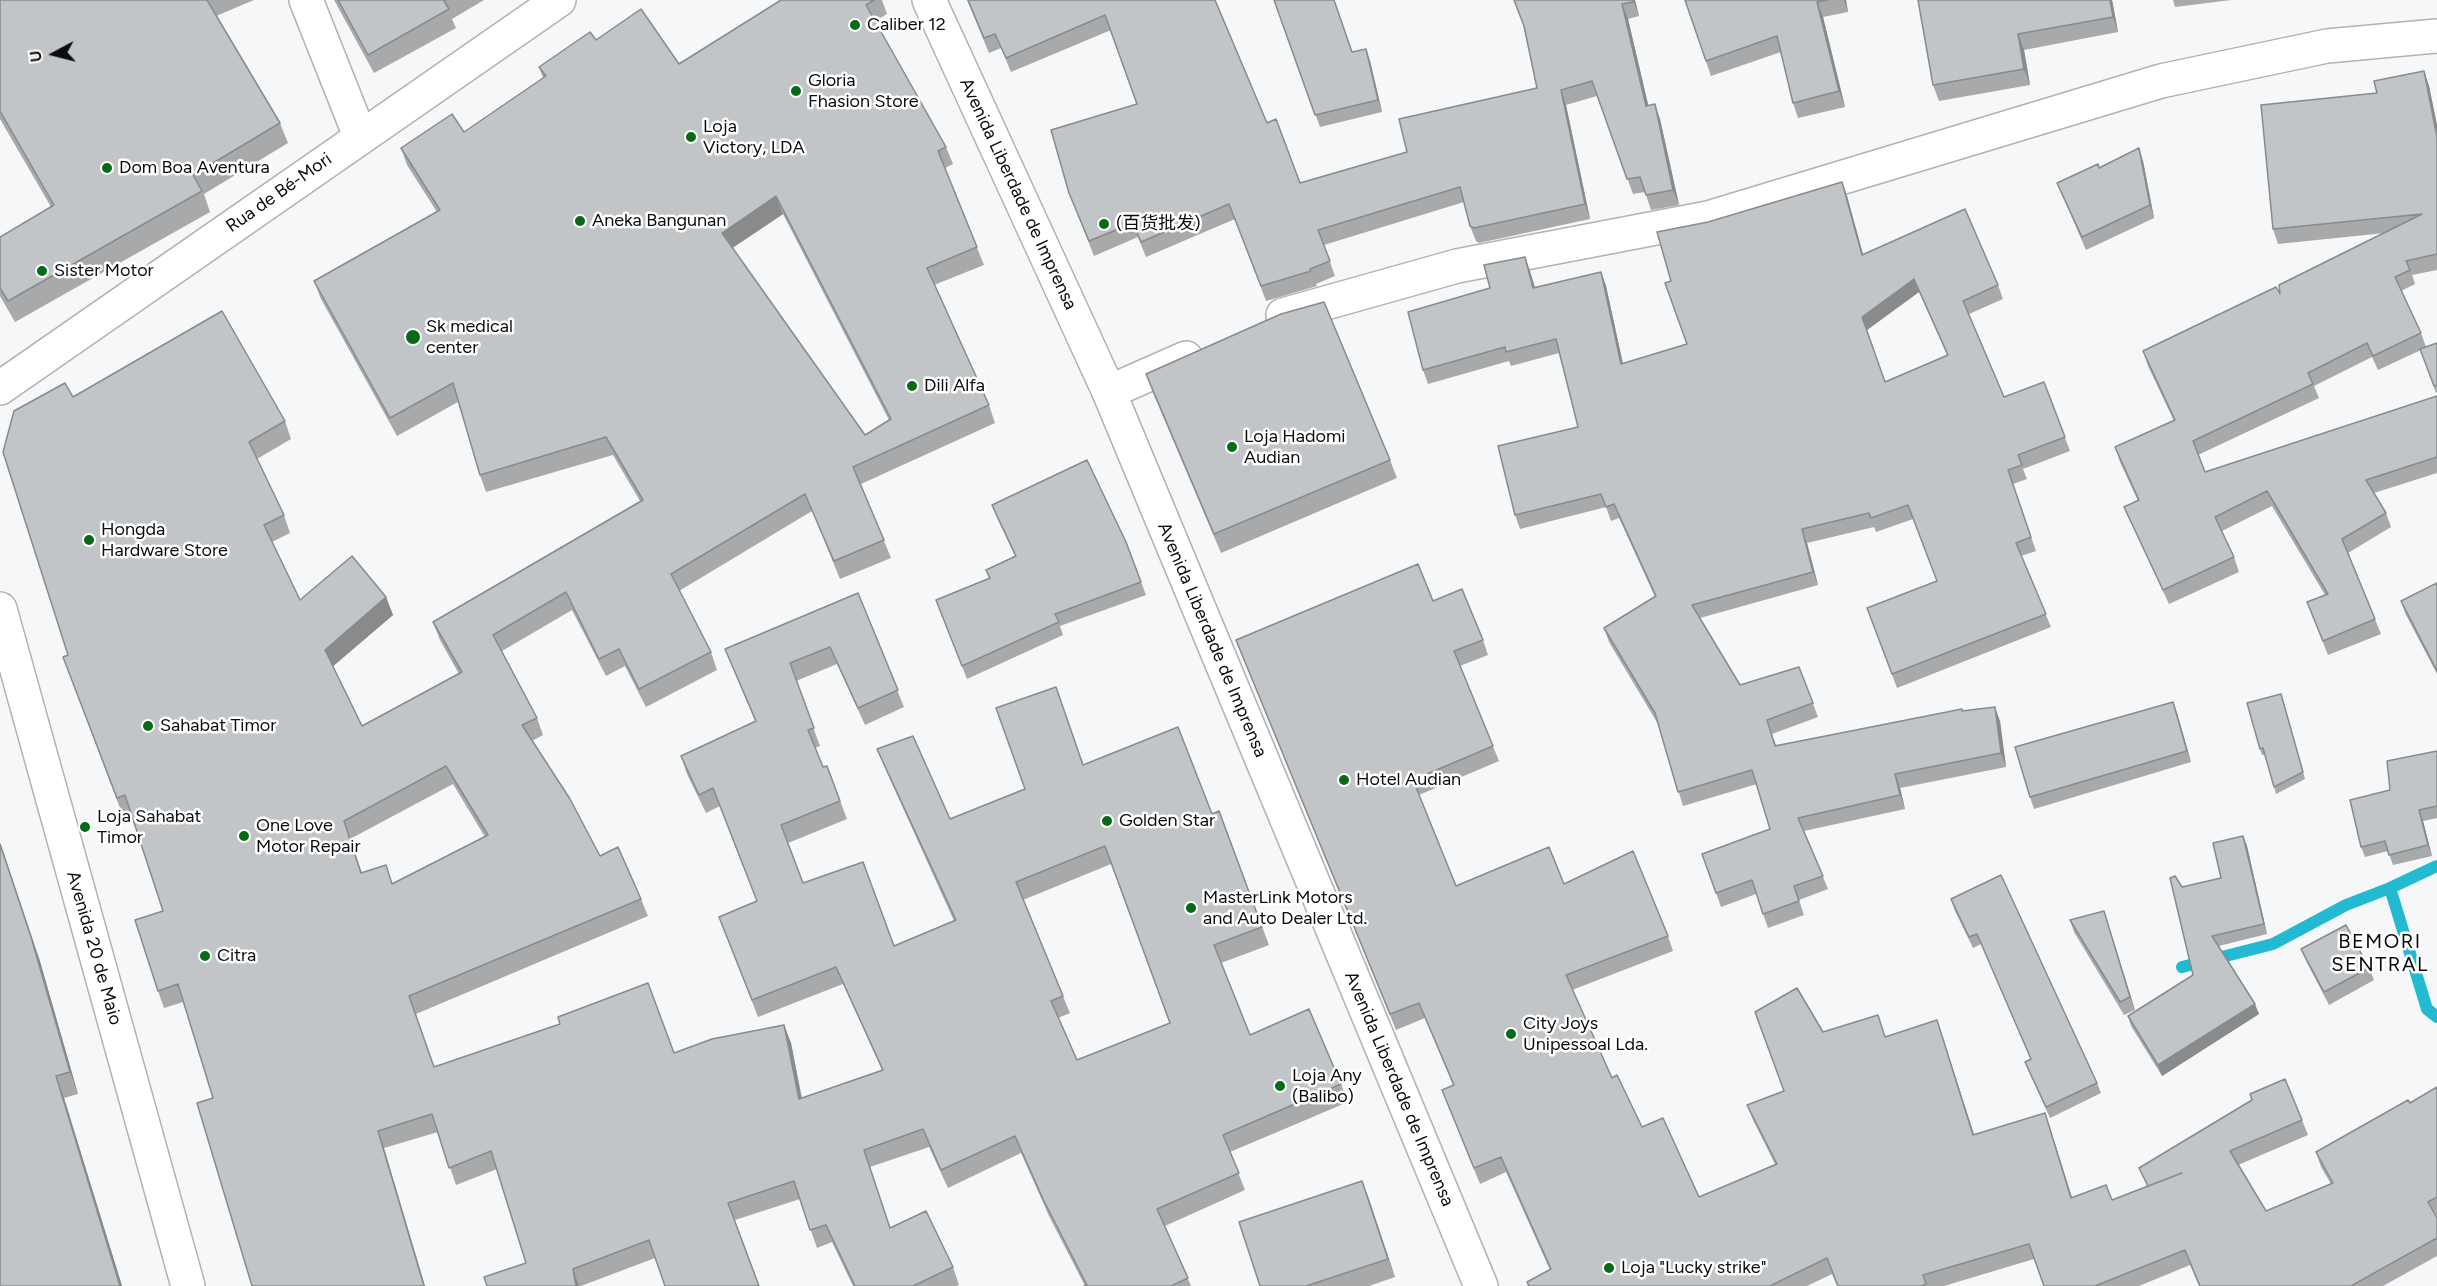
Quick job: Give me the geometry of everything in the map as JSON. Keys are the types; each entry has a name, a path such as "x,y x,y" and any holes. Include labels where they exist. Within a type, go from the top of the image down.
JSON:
{"main road":[{"path":"306,0 360,136"},
{"name":"Rua de Bé-Mori","path":"0,388 559,0"},
{"name":"Avenida Liberdade de Imprensa","path":"929,0 1109,393 1481,1286"},
{"path":"1260,325 1281,315 1457,266 1708,218 2161,81 2327,46 2437,36"},
{"path":"1109,393 1217,344"},
{"name":"Avenida 20 de Maio","path":"0,609 188,1286"}],"building":[{"path":"0,0 207,0 280,123 193,175 202,191 8,301 0,288 0,237 54,205 0,111"},
{"path":"338,0 446,0 444,1 449,9 368,55"},
{"path":"781,0 874,0 866,5 946,147 938,151 977,247 927,268 989,405 853,467 884,540 834,561 805,494 671,574 711,652 639,689 619,649 599,659 566,592 493,635 537,718 522,725 570,799 600,856 618,847 641,899 409,996 434,1067 560,1024 558,1017 648,983 674,1053 712,1039 784,1025 799,1099 883,1070 836,967 752,1000 719,917 757,901 713,788 699,795 681,756 756,721 725,649 858,593 898,690 858,708 830,647 790,663 814,728 808,730 823,767 827,766 840,801 781,825 803,883 863,862 894,946 956,920 877,749 913,736 950,819 1025,789 996,708 1056,687 1083,765 1178,727 1212,814 1219,811 1262,927 1214,945 1250,1035 1309,1009 1341,1084 1223,1135 1239,1173 1157,1209 1188,1278 1171,1286 1084,1286 1087,1285 1043,1199 1015,1136 941,1170 923,1129 864,1150 890,1228 926,1211 953,1267 913,1286 855,1286 826,1225 810,1230 794,1181 728,1203 759,1286 665,1286 649,1240 573,1269 576,1286 487,1286 484,1277 526,1263 491,1151 449,1168 432,1114 378,1131 424,1286 252,1286 197,1103 213,1098 178,984 158,991 135,920 163,911 125,795 117,798 63,657 68,655 3,452 14,411 65,383 73,397 222,311 285,421 249,442 284,515 264,525 300,600 352,556 386,597 325,650 362,726 462,672 433,622 643,500 606,437 480,475 453,383 390,418 314,281 440,210 401,148 452,114 464,132 546,76 539,67 590,32 596,40 641,9 679,64","holes":["776,196 891,419 865,435 722,233","446,766 488,835 392,884 386,865 361,873 344,821","1105,846 1170,1023 1077,1060 1051,1001 1063,996 1016,882"]},
{"path":"968,0 1215,0 1267,123 1276,119 1300,183 1407,152 1399,119 1537,88 1524,26 1514,0 1633,0 1633,2 1622,4 1646,106 1655,104 1673,190 1646,195 1640,177 1627,179 1592,81 1561,90 1585,204 1474,228 1470,226 1460,187 1318,230 1330,261 1310,269 1311,271 1261,286 1229,204 1141,242 1133,223 1089,241 1069,193 1051,130 1137,104 1105,15 1006,58 995,34 984,38"},
{"path":"1274,0 1334,0 1352,52 1366,49 1378,100 1315,115"},
{"path":"1685,0 1827,0 1817,2 1839,91 1793,103 1777,36 1706,61"},
{"path":"1918,0 2110,0 2113,17 2018,34 2024,69 1933,85"},
{"path":"2424,71 2437,137 2437,254 2406,261 2410,270 2395,277 2421,333 2373,356 2367,343 2308,373 2313,384 2193,441 2205,472 2437,396 2437,457 2366,480 2386,513 2342,539 2375,619 2323,641 2307,602 2328,594 2267,491 2215,517 2234,557 2163,590 2124,507 2139,500 2115,447 2175,420 2143,351 2276,287 2280,294 2279,285 2422,214 2273,229 2261,105 2377,93 2374,81"},
{"path":"2139,148 2150,205 2082,237 2057,183 2098,164 2099,168"},
{"path":"1842,182 1862,255 1965,209 1998,285 1963,301 2004,397 2044,382 2065,437 2018,455 2022,465 2008,470 2031,537 2016,543 2046,614 1892,674 1867,608 1937,581 1908,505 1871,518 1869,513 1802,529 1813,572 1692,605 1740,685 1799,667 1813,703 1767,720 1775,746 1962,709 1962,711 1995,707 2001,753 1895,774 1900,795 1798,818 1823,876 1794,886 1799,901 1763,914 1752,880 1716,893 1702,854 1770,829 1752,770 1678,792 1655,713 1604,628 1656,596 1614,504 1606,507 1601,494 1515,515 1498,446 1578,427 1556,339 1506,352 1505,347 1423,370 1408,312 1490,288 1484,265 1525,257 1533,288 1601,272 1621,364 1687,344 1665,283 1671,281 1657,232 1708,222","holes":["1914,279 1948,355 1885,382 1862,317"]},
{"path":"1324,302 1390,460 1214,534 1146,374 1281,314"},
{"path":"2437,343 2437,385 2434,386 2420,349"},
{"path":"1087,460 1126,542 1141,582 1055,614 1059,622 962,666 936,600 990,578 986,570 1016,556 992,505"},
{"path":"1418,564 1433,601 1462,589 1483,640 1454,651 1493,746 1413,780 1456,886 1549,847 1564,884 1633,851 1668,936 1566,975 1612,1078 1617,1075 1642,1127 1663,1118 1699,1197 1777,1164 1747,1105 1784,1091 1755,1012 1797,988 1823,1032 1878,1015 1885,1037 1937,1020 1973,1135 2045,1113 2071,1198 2106,1185 2112,1200 2182,1173 2148,1186 2139,1168 2252,1100 2250,1094 2285,1079 2302,1120 2230,1151 2266,1211 2333,1183 2316,1152 2408,1100 2410,1103 2437,1087 2437,1197 2428,1202 2437,1218 2437,1238 2351,1286 2200,1286 2185,1250 2095,1286 2044,1286 2029,1244 1923,1275 1926,1284 1922,1286 1838,1286 1827,1258 1770,1286 1529,1286 1527,1282 1551,1269 1501,1157 1474,1168 1442,1090 1454,1085 1419,1003 1390,1014 1236,640"},
{"path":"2437,583 2437,671 2401,601"},
{"path":"2281,694 2303,772 2274,787 2247,703"},
{"path":"2173,702 2187,751 2030,797 2015,747"},
{"path":"2437,751 2437,806 2419,810 2428,845 2389,855 2385,841 2361,847 2350,800 2390,790 2387,761"},
{"path":"2243,836 2264,924 2212,936 2255,1004 2158,1065 2128,1016 2193,975 2170,878 2175,876 2182,887 2221,878 2213,843"},
{"path":"0,844 31,937 70,1072 56,1076 120,1286 0,1286"},
{"path":"2001,875 2097,1083 2046,1107 2025,1062 2031,1059 1977,934 1969,937 1951,899"},
{"path":"2104,911 2130,997 2120,1002 2070,920"},
{"path":"2346,925 2369,968 2324,992 2301,949"},
{"path":"1362,1181 1388,1259 1306,1286 1260,1286 1239,1222"}],"waterway":[{"path":"2182,967 2273,944 2346,905 2437,866"},
{"path":"2390,888 2427,1009 2437,1017"}],"place":[{"name":"Caliber 12","path":"855,25"},
{"name":"Gloria Fhasion Store","path":"796,91"},
{"name":"Loja Victory, LDA","path":"691,137"},
{"name":"Dom Boa Aventura","path":"107,168"},
{"name":"Aneka Bangunan","path":"580,221"},
{"name":"(百货批发)","path":"1104,224"},
{"name":"Sister Motor","path":"42,271"},
{"name":"Sk medical center","path":"413,337"},
{"name":"Dili Alfa","path":"912,386"},
{"name":"Loja Hadomi Audian","path":"1232,447"},
{"name":"Hongda Hardware Store","path":"89,540"},
{"name":"Sahabat Timor","path":"148,726"},
{"name":"Hotel Audian","path":"1344,780"},
{"name":"Golden Star","path":"1107,821"},
{"name":"Loja Sahabat Timor","path":"85,827"},
{"name":"One Love Motor Repair","path":"244,836"},
{"name":"MasterLink Motors and Auto Dealer Ltd.","path":"1191,908"},
{"name":"Citra","path":"205,956"},
{"name":"City Joys Unipessoal Lda.","path":"1511,1034"},
{"name":"Loja Any (Balibo)","path":"1280,1086"},
{"name":"Loja \"Lucky strike\"","path":"1609,1268"}],"district":[{"name":"BEMORI SENTRAL","path":"2380,954"}]}
